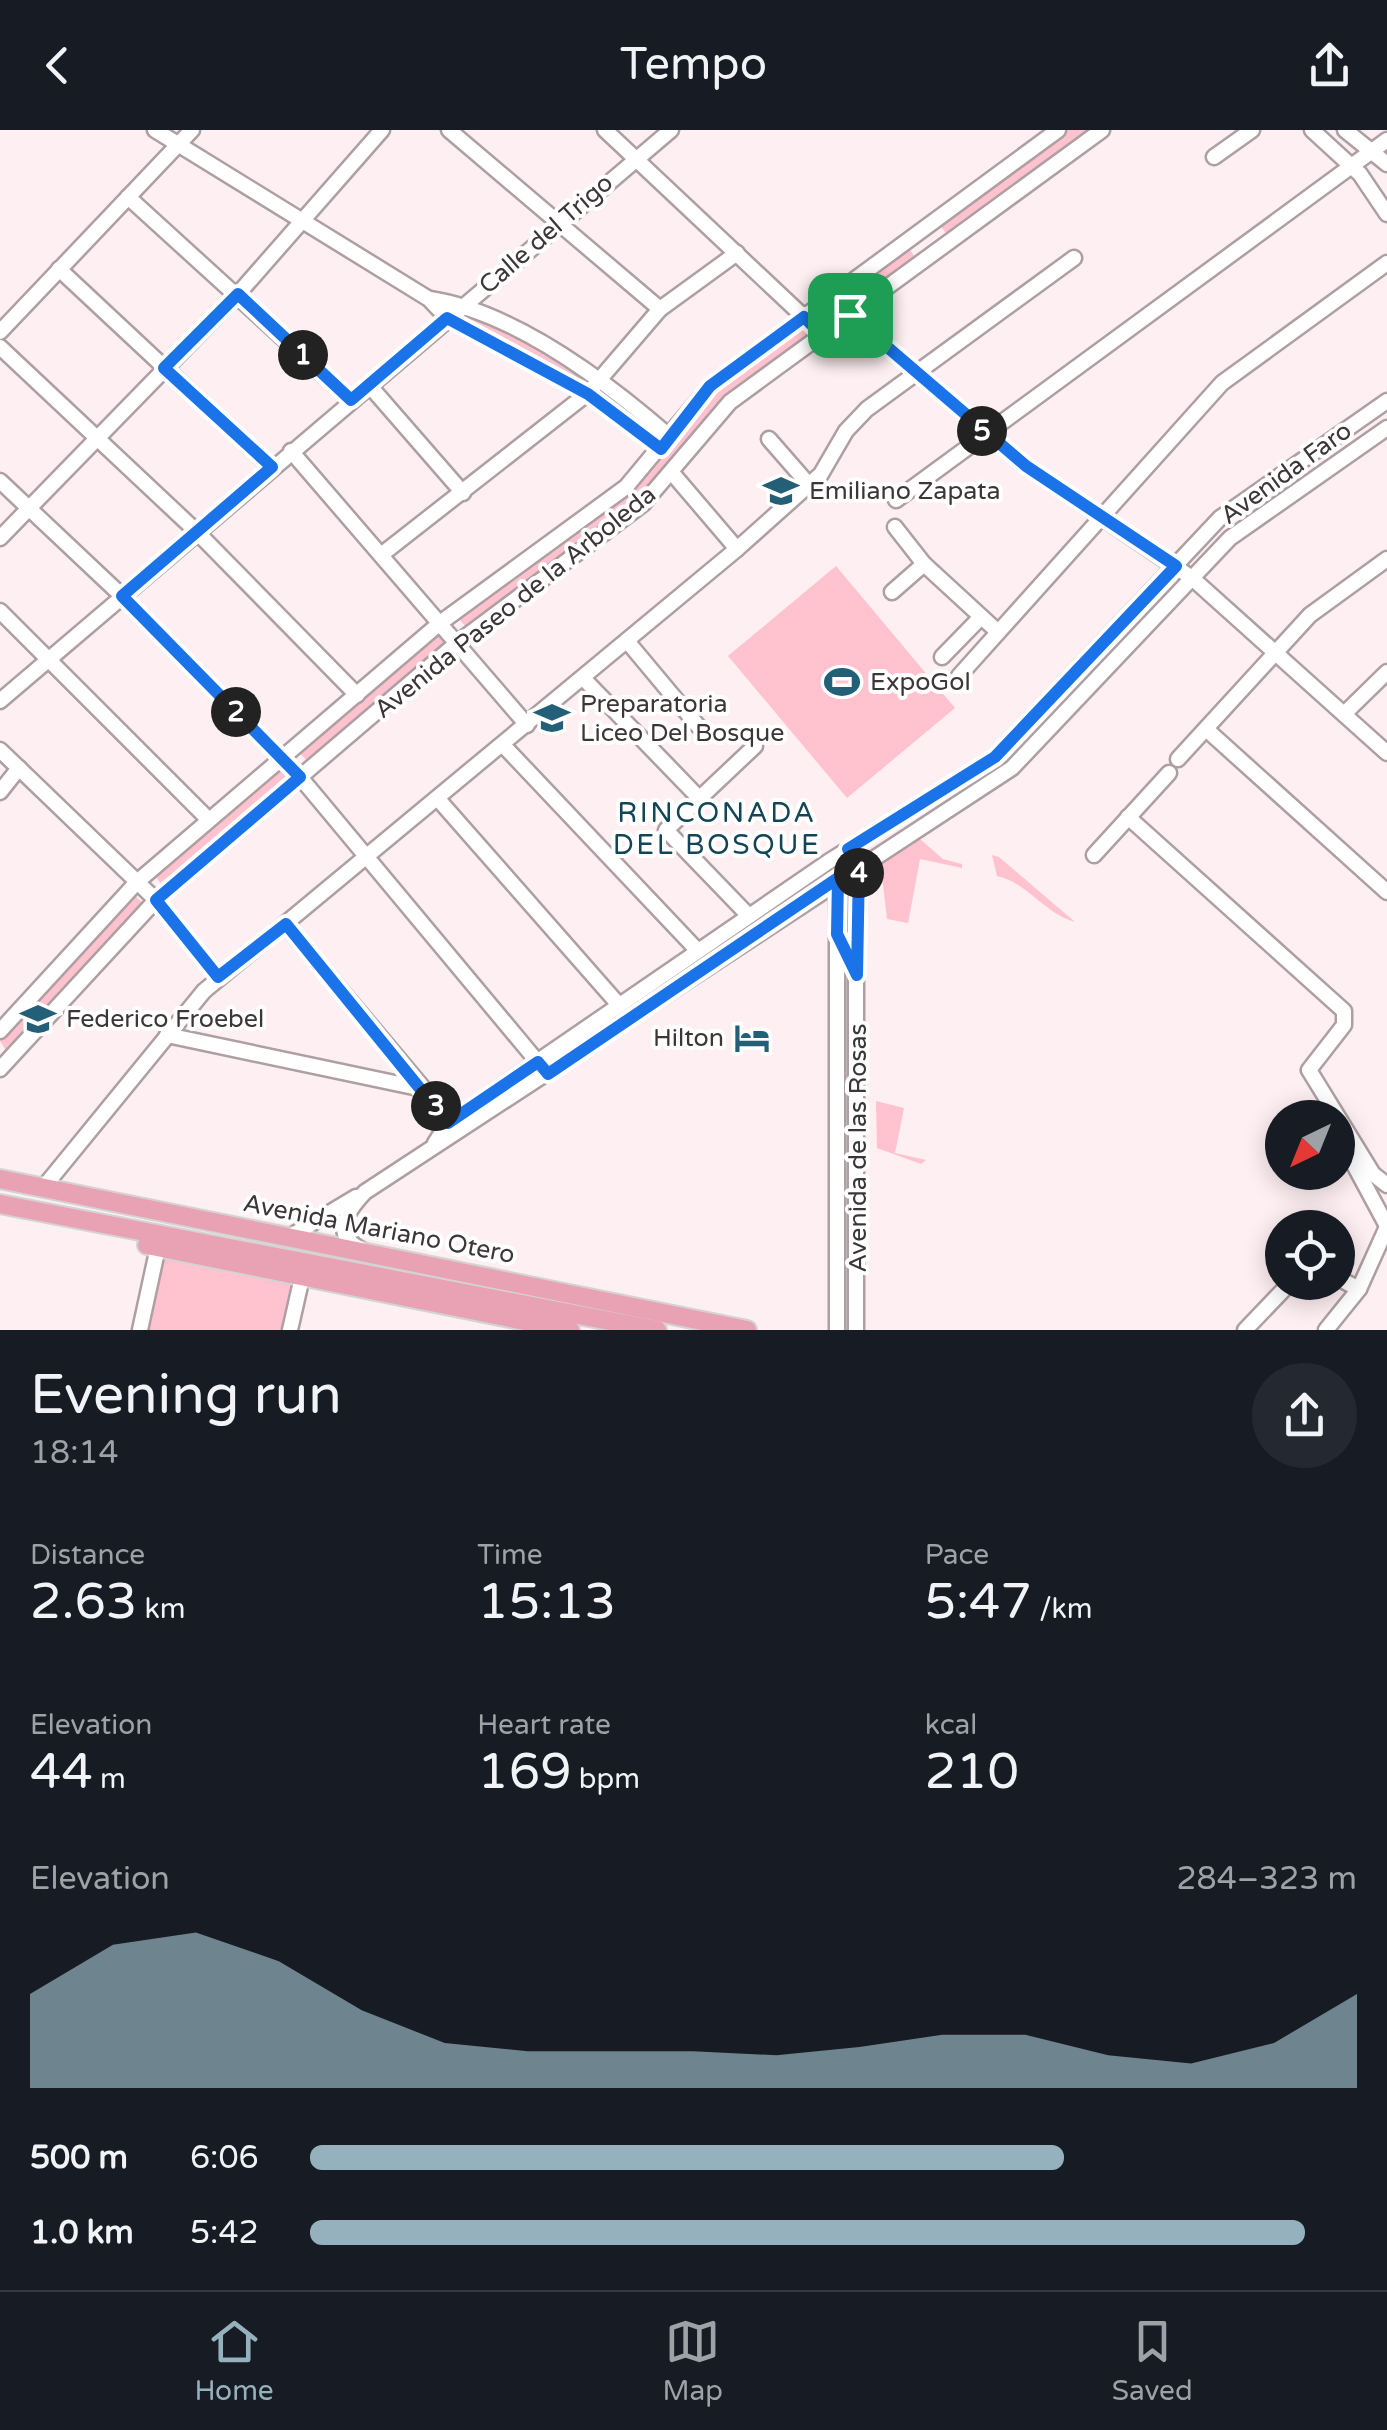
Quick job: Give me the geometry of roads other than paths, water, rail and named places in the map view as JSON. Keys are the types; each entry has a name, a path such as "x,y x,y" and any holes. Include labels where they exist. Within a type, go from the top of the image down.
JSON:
{"main road":[{"name":"Avenida Mariano Otero","path":"0,1180 424,1262 747,1330"},
{"name":"Avenida Mariano Otero","path":"0,1193 302,1277 502,1325 562,1328"},
{"name":"Avenida Mariano Otero","path":"0,1204 158,1236"},
{"name":"Avenida Mariano Otero","path":"0,1214 198,1240 657,1330"},
{"path":"424,1262 588,1316"},
{"path":"445,1287 562,1328"}],"street":[{"path":"155,130 429,299 447,318 588,394 666,443"},
{"path":"0,332 192,130"},
{"path":"0,538 238,294 382,130"},
{"path":"449,130 660,309"},
{"path":"605,130 822,335"},
{"name":"Calle del Trigo","path":"0,701 672,130"},
{"name":"Avenida Paseo de la Arboleda","path":"0,1031 138,882 209,820 440,624 626,487 710,386 1058,130"},
{"name":"Avenida Paseo de la Arboleda","path":"2,1063 156,900 457,643 643,504 730,402 1102,130"},
{"path":"1214,157 1252,130"},
{"path":"1312,130 1352,166 1387,214"},
{"path":"1345,130 1387,164"},
{"path":"896,500 1387,140"},
{"path":"128,196 351,400"},
{"path":"381,555 588,394 660,309 737,253"},
{"path":"43,1188 218,977 438,800 810,486 846,430 916,373 1074,258"},
{"path":"960,676 1222,382 1387,262"},
{"path":"58,269 272,467"},
{"path":"429,299 464,304 602,378 666,443"},
{"path":"850,315 984,433 1192,578 1387,752"},
{"path":"0,347 197,532 357,694"},
{"path":"369,385 463,492"},
{"name":"Avenida Faro","path":"542,1068 619,1005 828,862 995,757 1220,518 1387,401"},
{"name":"Avenida Faro","path":"542,1068 1012,768 1235,534 1387,428"},
{"path":"769,439 810,486"},
{"path":"292,451 528,725"},
{"path":"672,474 737,549"},
{"path":"0,480 122,596 300,777 542,1068 366,1192 291,1236"},
{"path":"895,527 924,564 998,632"},
{"path":"1094,855 1310,615 1387,559"},
{"path":"892,592 924,564"},
{"path":"0,611 209,820"},
{"path":"942,657 982,617"},
{"path":"627,642 698,726"},
{"path":"1344,714 1387,672"},
{"path":"583,678 699,798"},
{"path":"1206,729 1387,892"},
{"path":"503,745 698,951"},
{"path":"749,916 666,830 755,746"},
{"path":"0,750 156,900 218,977"},
{"path":"0,792 18,768"},
{"path":"438,800 619,1005"},
{"path":"1128,817 1344,1011 1344,1024 1309,1066 1324,1100"},
{"path":"848,849 859,865"},
{"path":"828,862 838,878"},
{"name":"Avenida de las Rosas","path":"856,1330 859,865"},
{"name":"Avenida de las Rosas","path":"837,1330 838,878"},
{"path":"286,924 424,1089 452,1130"},
{"path":"837,934 857,975"},
{"path":"167,1034 424,1089"},
{"path":"1355,1148 1373,1174 1387,1185"},
{"path":"1326,1330 1359,1289 1387,1226 1355,1167"},
{"path":"364,1252 346,1238 342,1225 347,1211 366,1192"},
{"path":"140,1330 158,1236"},
{"path":"1376,1254 1387,1266"},
{"path":"290,1330 302,1277"},
{"path":"1355,1287 1359,1289"},
{"path":"1245,1330 1273,1300"}],"place":[{"name":"Emiliano Zapata","path":"781,491"},
{"name":"ExpoGol","path":"842,682"},
{"name":"Preparatoria Liceo Del Bosque","path":"552,718"},
{"name":"Federico Froebel","path":"38,1019"},
{"name":"Hilton","path":"752,1038"}],"district":[{"name":"RINCONADA DEL BOSQUE","path":"717,829"}]}
